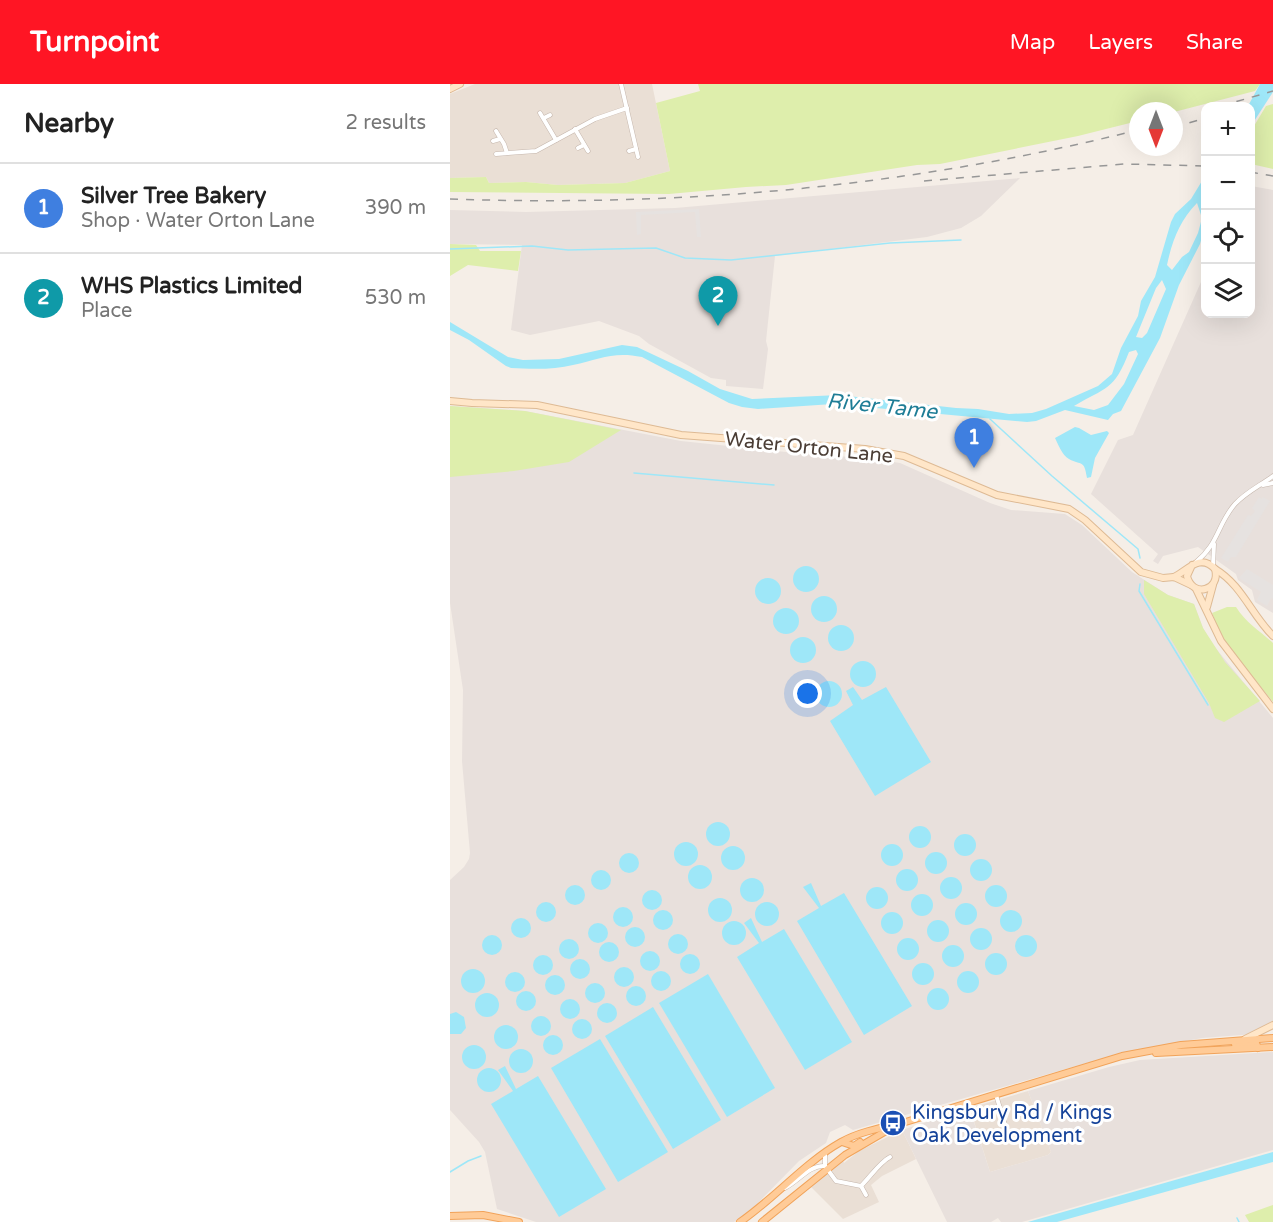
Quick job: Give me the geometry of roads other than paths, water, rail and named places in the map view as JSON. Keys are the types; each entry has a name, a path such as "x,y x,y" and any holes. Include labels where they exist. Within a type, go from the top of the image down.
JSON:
{"main road":[{"path":"740,1222 842,1142 871,1130 898,1124 1122,1056 1181,1045 1270,1038"},
{"path":"1258,1048 1270,1038"},
{"path":"1181,1045 1256,1043 1258,1048"},
{"path":"1122,1056 1188,1050 1273,1047"},
{"path":"763,1222 826,1168 898,1124"},
{"path":"842,1142 854,1146 887,1131"},
{"path":"842,1142 846,1146 845,1155"},
{"path":"450,1216 483,1215 519,1222"}],"street":[{"path":"450,89 460,84"},
{"path":"621,84 638,157"},
{"path":"496,154 536,151 595,119 627,108"},
{"path":"540,113 556,140"},
{"path":"544,118 550,116"},
{"path":"575,129 588,151"},
{"path":"496,131 507,153"},
{"path":"493,141 500,139"},
{"path":"578,148 584,145"},
{"path":"629,151 636,149"},
{"name":"Water Orton Lane","path":"450,401 537,405 681,435 865,449 904,456 997,495 1069,509 1085,520 1142,572 1163,578 1174,577 1194,587"},
{"path":"1273,476 1235,504 1214,543 1194,564 1187,576 1221,641 1273,709"},
{"path":"1260,486 1273,483"},
{"path":"1207,611 1216,574 1214,543"},
{"path":"1174,577 1202,561 1214,567 1238,587 1255,614 1273,636"},
{"path":"1194,587 1203,590 1221,578 1228,578"},
{"path":"1244,1040 1273,1025"},
{"path":"996,1094 1010,1141"},
{"path":"825,1154 826,1168 836,1181 861,1186"},
{"path":"861,1186 876,1172 882,1161 890,1157"},
{"path":"781,1189 791,1185 816,1167 826,1168"},
{"path":"861,1186 866,1196"},
{"path":"756,1211 763,1222"}],"water":[{"path":"1260,84 1273,84 1273,92 1255,120 1255,102 1250,102"},
{"name":"River Tame","path":"1201,183 1201,215 1197,203 1181,224 1167,265 1172,270 1189,252 1201,222 1200,244 1179,285 1160,338 1121,411 1113,414 1108,420 1065,410 1027,422 833,404 758,409 742,407 729,403 642,357 615,355 558,368 511,368 450,330 450,322 508,357 523,360 559,359 622,345 637,347 720,389 752,399 839,395 1009,414 1032,413 1098,386 1112,374 1121,348 1138,316 1141,301 1155,277 1175,214 1191,199","holes":["1162,280 1166,289 1147,333 1142,338 1136,337 1156,288","1136,350 1138,354 1124,384 1108,405 1094,410 1074,406 1108,386 1119,374 1129,352"]},
{"path":"1075,427 1091,435 1107,431 1109,433 1095,458 1091,477 1087,478 1082,464 1064,455 1055,438"},
{"path":"806,566 815,570 819,579 815,588 806,592 797,588 793,579 797,570"},
{"path":"768,578 777,582 781,591 777,600 768,604 759,600 755,591 759,582"},
{"path":"824,596 833,600 837,609 833,618 824,622 815,618 811,609 815,600"},
{"path":"786,608 795,612 799,621 795,630 786,634 777,630 773,621 777,612"},
{"path":"841,625 850,629 854,638 850,647 841,651 832,647 828,638 832,629"},
{"path":"803,637 812,641 816,650 812,659 803,663 794,659 790,650 794,641"},
{"path":"863,661 872,665 876,674 872,683 863,687 854,683 850,674 854,665"},
{"path":"829,681 838,685 842,694 838,703 829,707 820,703 816,694 820,685"},
{"path":"853,687 862,700 886,687 931,762 875,796 830,721 853,705 846,691"},
{"path":"718,822 726,826 730,834 726,842 718,846 710,842 706,834 710,826"},
{"path":"920,826 928,829 931,837 928,845 920,848 912,845 909,837 912,829"},
{"path":"965,834 973,837 976,845 973,853 965,856 957,853 954,845 957,837"},
{"path":"686,842 694,846 698,854 694,862 686,866 678,862 674,854 678,846"},
{"path":"892,844 900,847 903,855 900,863 892,866 884,863 881,855 884,847"},
{"path":"733,846 741,850 745,858 741,866 733,870 725,866 721,858 725,850"},
{"path":"936,852 944,855 947,863 944,871 936,874 928,871 925,863 928,855"},
{"path":"629,853 636,856 639,863 636,870 629,873 622,870 619,863 622,856"},
{"path":"981,859 989,862 992,870 989,878 981,881 973,878 970,870 973,862"},
{"path":"700,865 708,869 712,877 708,885 700,889 692,885 688,877 692,869"},
{"path":"907,869 915,872 918,880 915,888 907,891 899,888 896,880 899,872"},
{"path":"601,870 608,873 611,880 608,887 601,890 594,887 591,880 594,873"},
{"path":"951,877 959,880 962,888 959,896 951,899 943,896 940,888 943,880"},
{"path":"752,878 760,882 764,890 760,898 752,902 744,898 740,890 744,882"},
{"path":"811,883 821,906 844,893 912,1006 864,1035 797,921 819,908 803,887"},
{"path":"575,885 582,888 585,895 582,902 575,905 568,902 565,895 568,888"},
{"path":"996,885 1004,888 1007,896 1004,904 996,907 988,904 985,896 988,888"},
{"path":"877,887 885,890 888,898 885,906 877,909 869,906 866,898 869,890"},
{"path":"652,890 659,893 662,900 659,907 652,910 645,907 642,900 645,893"},
{"path":"922,894 930,897 933,905 930,913 922,916 914,913 911,905 914,897"},
{"path":"720,898 728,902 732,910 728,918 720,922 712,918 708,910 712,902"},
{"path":"546,902 553,905 556,912 553,919 546,922 539,919 536,912 539,905"},
{"path":"767,902 775,906 779,914 775,922 767,926 759,922 755,914 759,906"},
{"path":"966,903 974,906 977,914 974,922 966,925 958,922 955,914 958,906"},
{"path":"623,907 630,910 633,917 630,924 623,927 616,924 613,917 616,910"},
{"path":"663,910 670,913 673,920 670,927 663,930 656,927 653,920 656,913"},
{"path":"1011,910 1019,913 1022,921 1019,929 1011,932 1003,929 1000,921 1003,913"},
{"path":"892,912 900,915 903,923 900,931 892,934 884,931 881,923 884,915"},
{"path":"521,918 528,921 531,928 528,935 521,938 514,935 511,928 514,921"},
{"path":"751,918 762,942 784,929 852,1042 805,1070 737,957 759,943 744,923"},
{"path":"938,920 946,923 949,931 946,939 938,942 930,939 927,931 930,923"},
{"path":"734,921 742,925 746,933 742,941 734,945 726,941 722,933 726,925"},
{"path":"598,923 605,926 608,933 605,940 598,943 591,940 588,933 591,926"},
{"path":"635,927 642,930 645,937 642,944 635,947 628,944 625,937 628,930"},
{"path":"981,928 989,931 992,939 989,947 981,950 973,947 970,939 973,931"},
{"path":"678,934 685,937 688,944 685,951 678,954 671,951 668,944 671,937"},
{"path":"492,935 499,938 502,945 499,952 492,955 485,952 482,945 485,938"},
{"path":"1026,935 1034,938 1037,946 1034,954 1026,957 1018,954 1015,946 1018,938"},
{"path":"908,938 916,941 919,949 916,957 908,960 900,957 897,949 900,941"},
{"path":"569,939 576,942 579,949 576,956 569,959 562,956 559,949 562,942"},
{"path":"609,942 616,945 619,952 616,959 609,962 602,959 599,952 602,945"},
{"path":"953,945 961,948 964,956 961,964 953,967 945,964 942,956 945,948"},
{"path":"650,951 657,954 660,961 657,968 650,971 643,968 640,961 643,954"},
{"path":"996,953 1004,956 1007,964 1004,972 996,975 988,972 985,964 988,956"},
{"path":"690,954 697,957 700,964 697,971 690,974 683,971 680,964 683,957"},
{"path":"543,955 550,958 553,965 550,972 543,975 536,972 533,965 536,958"},
{"path":"580,959 587,962 590,969 587,976 580,979 573,976 570,969 573,962"},
{"path":"923,963 931,966 934,974 931,982 923,985 915,982 912,974 915,966"},
{"path":"624,967 631,970 634,977 631,984 624,987 617,984 614,977 617,970"},
{"path":"473,969 481,973 485,981 481,989 473,993 465,989 461,981 465,973"},
{"path":"661,971 668,974 671,981 668,988 661,991 654,988 651,981 654,974"},
{"path":"968,971 976,974 979,982 976,990 968,993 960,990 957,982 960,974"},
{"path":"515,972 522,975 525,982 522,989 515,992 508,989 505,982 508,975"},
{"path":"708,974 775,1088 727,1117 659,1003"},
{"path":"555,975 562,978 565,985 562,992 555,995 548,992 545,985 548,978"},
{"path":"595,983 602,986 605,993 602,1000 595,1003 588,1000 585,993 588,986"},
{"path":"636,986 643,989 646,996 643,1003 636,1006 629,1003 626,996 629,989"},
{"path":"938,988 946,991 949,999 946,1007 938,1010 930,1007 927,999 930,991"},
{"path":"526,991 533,994 536,1001 533,1008 526,1011 519,1008 516,1001 519,994"},
{"path":"487,993 495,997 499,1005 495,1013 487,1017 479,1013 475,1005 479,997"},
{"path":"570,999 577,1002 580,1009 577,1016 570,1019 563,1016 560,1009 563,1002"},
{"path":"607,1003 614,1006 617,1013 614,1020 607,1023 600,1020 597,1013 600,1006"},
{"path":"653,1007 721,1120 673,1149 605,1036"},
{"path":"456,1012 464,1017 466,1028 461,1034 450,1034 450,1014"},
{"path":"541,1016 548,1019 551,1026 548,1033 541,1036 534,1033 531,1026 534,1019"},
{"path":"582,1019 589,1022 592,1029 589,1036 582,1039 575,1036 572,1029 575,1022"},
{"path":"506,1025 514,1029 518,1037 514,1045 506,1049 498,1045 494,1037 498,1029"},
{"path":"553,1035 560,1038 563,1045 560,1052 553,1055 546,1052 543,1045 546,1038"},
{"path":"600,1039 668,1152 618,1182 551,1068"},
{"path":"474,1045 482,1049 486,1057 482,1065 474,1069 466,1065 462,1057 466,1049"},
{"path":"521,1049 529,1053 533,1061 529,1069 521,1073 513,1069 509,1061 513,1053"},
{"path":"505,1066 516,1089 538,1076 606,1189 559,1217 491,1104 513,1091 498,1070"},
{"path":"489,1068 497,1072 501,1080 497,1088 489,1092 481,1088 477,1080 481,1072"},
{"path":"1273,1152 1273,1162 1057,1222 1028,1222"}],"waterway":[{"path":"450,249 532,246 568,250 656,248 685,258 731,260 890,243 961,240"},
{"path":"990,419 1052,476 1138,549 1140,558"},
{"path":"634,473 774,485"},
{"path":"1140,584 1139,591 1208,705"},
{"path":"450,1172 481,1156"},
{"path":"1237,1218 1239,1222"}],"railway":[{"path":"1235,102 1273,91"},
{"path":"1183,124 1201,119"},
{"path":"450,199 625,200 797,189 967,166 1053,150 1129,132"},
{"path":"924,181 1124,164 1201,166"},
{"path":"1255,173 1273,176"}],"place":[{"name":"WHS Plastics Limited","path":"718,326"},
{"name":"Silver Tree Bakery","path":"974,468"},
{"name":"Kingsbury Rd / Kings Oak Development","path":"893,1123"}]}
